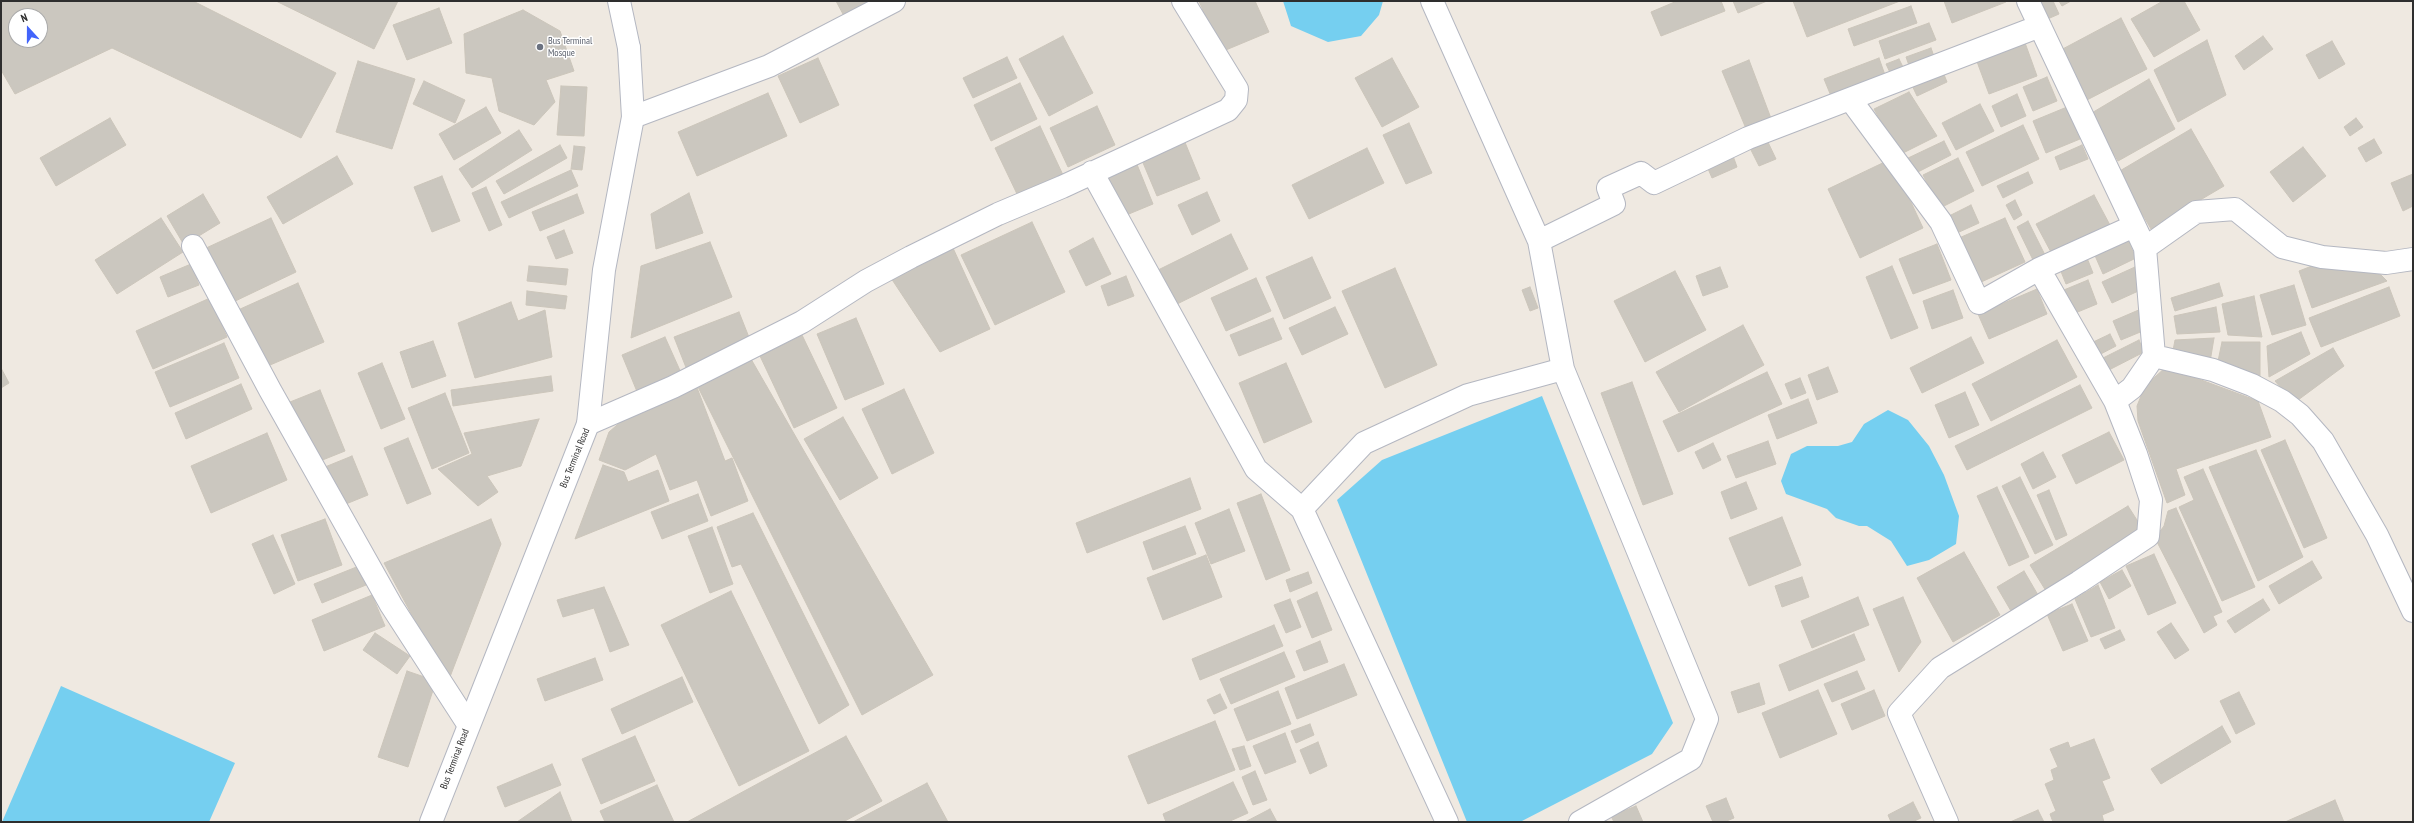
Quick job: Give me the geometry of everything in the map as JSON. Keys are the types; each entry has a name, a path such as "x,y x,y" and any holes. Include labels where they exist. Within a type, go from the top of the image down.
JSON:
{"street":[{"name":"Bus Terminal Road","path":"431,822 468,724 588,424 604,270 633,117 630,48 619,1"},
{"path":"633,117 769,66 894,1"},
{"path":"588,424 673,387 802,322 866,281 998,214 1228,110 1236,100 1237,89 1183,1"},
{"path":"1432,1 1539,241 1563,369 1707,719 1691,759 1590,820"},
{"path":"2028,1 2145,248 2154,356 2132,388 2115,401"},
{"path":"1539,241 1614,204 1608,188 1641,173 1654,183 1748,138 2040,26"},
{"path":"1850,99 1941,222 1979,303 2039,270 2134,226"},
{"path":"1092,172 1256,469 1302,509 1447,822"},
{"path":"2145,248 2196,212 2235,209 2282,247 2322,257 2379,262 2413,259"},
{"path":"193,246 270,390 391,605 468,724"},
{"path":"1947,822 1899,713 1940,668 2079,582 2148,536 2151,500 2136,454 2115,401 2039,270"},
{"path":"2154,356 2213,370 2252,385 2282,402 2300,415 2323,440 2377,535 2413,611"},
{"path":"1302,509 1364,443 1468,395 1563,369"}],"water":[{"path":"1283,1 1383,1 1379,15 1361,36 1328,42 1291,26"},
{"path":"1542,396 1673,723 1652,754 1520,822 1467,822 1337,500 1382,460"},
{"path":"1888,410 1908,420 1929,446 1944,475 1959,516 1956,544 1929,560 1907,566 1891,541 1867,526 1859,526 1836,518 1827,509 1786,494 1781,481 1791,454 1807,446 1838,446 1852,442 1864,424"},
{"path":"61,686 235,763 209,822 2,822"}],"building":[{"path":"1,1 193,1 336,73 301,138 112,48 15,94 1,70"},
{"path":"276,1 398,1 374,49"},
{"path":"836,1 873,1 844,16"},
{"path":"1199,1 1255,1 1269,32 1221,52"},
{"path":"1677,1 1721,1 1725,11 1661,36 1651,12"},
{"path":"1733,1 1767,1 1738,13"},
{"path":"1793,1 1900,1 1807,37"},
{"path":"1944,1 2006,1 2006,2 1952,23"},
{"path":"2035,1 2053,1 2059,14 2043,21"},
{"path":"2059,1 2071,1 2062,6"},
{"path":"2163,1 2184,1 2200,30 2154,57 2131,19"},
{"path":"1911,6 1917,23 1854,46 1848,29"},
{"path":"439,8 452,43 407,60 393,25"},
{"path":"523,10 560,31 574,71 546,80 555,102 534,125 499,111 492,78 466,73 464,34"},
{"path":"2121,18 2147,69 2083,102 2057,52"},
{"path":"1929,23 1936,40 1885,59 1879,41"},
{"path":"1063,36 1093,93 1049,116 1019,59"},
{"path":"2263,36 2273,49 2244,70 2235,56"},
{"path":"2024,40 2037,76 1989,94 1976,59"},
{"path":"2207,40 2226,95 2178,122 2154,70"},
{"path":"2332,41 2345,64 2319,79 2306,55"},
{"path":"1931,48 1936,62 1911,71 1906,57"},
{"path":"1007,57 1017,78 973,98 963,78"},
{"path":"818,58 839,105 800,123 778,76"},
{"path":"1392,58 1419,107 1382,127 1355,78"},
{"path":"1879,58 1885,75 1831,96 1824,79"},
{"path":"1899,59 1906,73 1893,79 1886,64"},
{"path":"1749,60 1772,121 1747,131 1722,71"},
{"path":"358,61 415,79 392,149 336,132"},
{"path":"1941,67 1947,82 1917,96 1910,81"},
{"path":"2047,77 2057,101 2033,111 2023,87"},
{"path":"2149,79 2175,129 2118,161 2090,114"},
{"path":"424,81 465,100 455,123 413,104"},
{"path":"1020,83 1037,119 991,141 974,105"},
{"path":"561,86 587,87 584,136 557,135"},
{"path":"1909,92 1937,136 1899,155 1874,109"},
{"path":"768,93 787,136 697,176 678,132"},
{"path":"2017,94 2026,116 2001,127 1992,106"},
{"path":"1980,104 1994,131 1956,150 1942,123"},
{"path":"1097,106 1115,145 1068,167 1050,128"},
{"path":"486,107 501,133 454,160 439,134"},
{"path":"2067,107 2080,139 2046,153 2033,121"},
{"path":"110,118 126,145 56,186 40,158"},
{"path":"2356,118 2363,127 2350,136 2344,127"},
{"path":"1409,123 1432,173 1406,184 1383,135"},
{"path":"2023,125 2039,159 1982,186 1966,152"},
{"path":"1040,126 1063,175 1018,196 995,148"},
{"path":"2191,129 2224,186 2151,229 2118,172"},
{"path":"519,130 532,150 472,188 459,169"},
{"path":"1766,138 1776,159 1759,166 1749,146"},
{"path":"2374,139 2382,153 2366,162 2358,148"},
{"path":"1184,140 1200,179 1157,196 1141,158"},
{"path":"1944,141 1951,155 1914,174 1906,159"},
{"path":"560,145 567,158 504,194 496,181"},
{"path":"2082,145 2088,159 2060,170 2055,157"},
{"path":"574,146 585,147 582,170 571,169"},
{"path":"2303,147 2326,176 2293,202 2270,172"},
{"path":"1367,148 1384,183 1309,219 1292,185"},
{"path":"1732,153 1737,167 1712,178 1706,164"},
{"path":"337,156 353,184 283,224 267,197"},
{"path":"1958,158 1974,191 1940,208 1923,175"},
{"path":"1891,159 1923,228 1860,258 1828,189"},
{"path":"1136,162 1153,204 1124,216 1107,173"},
{"path":"571,170 578,186 509,218 501,202"},
{"path":"2028,172 2033,183 2003,198 1997,186"},
{"path":"2413,174 2413,206 2403,211 2391,183"},
{"path":"442,176 460,221 432,232 414,187"},
{"path":"486,187 502,225 489,231 472,193"},
{"path":"1207,192 1220,221 1192,235 1178,205"},
{"path":"689,193 703,233 656,249 651,214"},
{"path":"203,194 220,223 184,245 167,216"},
{"path":"577,194 584,213 540,231 532,212"},
{"path":"2094,195 2111,227 2053,256 2036,224"},
{"path":"2015,200 2022,215 2014,220 2006,205"},
{"path":"1971,205 1979,223 1957,233 1949,216"},
{"path":"161,218 183,252 117,294 95,260"},
{"path":"271,218 296,272 229,304 204,249"},
{"path":"2005,218 2025,262 1979,283 1959,238"},
{"path":"2028,221 2046,257 2034,262 2017,227"},
{"path":"1032,222 1065,292 995,325 961,255"},
{"path":"564,230 573,253 556,259 547,237"},
{"path":"1231,234 1248,269 1173,306 1156,271"},
{"path":"2126,236 2136,258 2103,274 2093,251"},
{"path":"1093,238 1111,274 1086,286 1069,251"},
{"path":"710,242 732,297 631,338 641,266"},
{"path":"1937,244 1951,280 1913,294 1899,259"},
{"path":"953,248 990,329 940,352 891,278"},
{"path":"1312,257 1331,298 1284,319 1266,277"},
{"path":"2087,258 2093,273 2066,284 2060,269"},
{"path":"191,264 199,285 168,297 160,277"},
{"path":"2317,264 2367,269 2381,275 2387,281 2312,308 2299,271"},
{"path":"529,266 568,269 566,285 527,281"},
{"path":"1892,266 1918,328 1891,339 1866,277"},
{"path":"1720,267 1728,287 1703,296 1696,276"},
{"path":"2135,267 2145,288 2112,303 2102,282"},
{"path":"1395,268 1437,365 1385,388 1342,291"},
{"path":"1675,271 1706,330 1645,362 1614,301"},
{"path":"1126,276 1134,296 1108,306 1101,286"},
{"path":"1256,278 1271,311 1226,331 1211,298"},
{"path":"2088,280 2097,304 2068,316 2059,292"},
{"path":"298,283 324,342 263,368 238,310"},
{"path":"2219,283 2223,296 2175,311 2171,298"},
{"path":"2294,285 2306,325 2272,335 2260,295"},
{"path":"1530,287 1538,308 1530,311 1522,290"},
{"path":"2389,287 2400,316 2321,347 2309,318"},
{"path":"2037,289 2047,314 1989,339 1978,314"},
{"path":"1953,290 1963,318 1932,329 1923,301"},
{"path":"527,291 567,296 565,309 526,305"},
{"path":"2254,296 2262,337 2228,335 2222,304"},
{"path":"210,298 227,337 153,369 136,331"},
{"path":"511,302 518,321 545,310 552,357 475,378 458,323"},
{"path":"1335,307 1348,334 1302,355 1289,328"},
{"path":"2216,307 2220,332 2177,334 2174,316"},
{"path":"2141,309 2150,328 2121,340 2113,321"},
{"path":"739,312 752,345 687,370 674,337"},
{"path":"856,318 884,384 845,400 817,334"},
{"path":"1273,318 1282,339 1239,356 1230,335"},
{"path":"1743,325 1764,365 1679,412 1656,372"},
{"path":"2301,332 2310,354 2269,377 2267,346"},
{"path":"2110,334 2116,346 2095,357 2089,344"},
{"path":"802,335 837,408 794,428 760,356"},
{"path":"665,337 682,375 638,394 622,355"},
{"path":"1971,337 1984,363 1922,393 1910,368"},
{"path":"2214,338 2210,362 2172,356 2175,340"},
{"path":"2057,340 2077,377 1991,421 1972,384"},
{"path":"2139,340 2144,352 2105,372 2099,360"},
{"path":"433,341 446,376 412,388 400,352"},
{"path":"2222,342 2260,342 2260,377 2217,366"},
{"path":"224,343 239,378 170,407 155,372"},
{"path":"2333,348 2344,366 2294,403 2275,381"},
{"path":"751,359 933,675 862,715 697,385"},
{"path":"382,363 405,419 381,429 358,373"},
{"path":"1286,363 1312,422 1264,443 1239,383"},
{"path":"1828,367 1838,392 1817,400 1808,375"},
{"path":"2166,367 2258,401 2271,437 2176,469 2185,495 2167,503 2138,421 2137,406 2145,386"},
{"path":"1,368 9,383 1,388"},
{"path":"1767,372 1782,404 1678,452 1663,421"},
{"path":"551,376 553,391 453,406 451,390"},
{"path":"1800,378 1806,393 1791,399 1785,384"},
{"path":"1632,382 1673,494 1643,505 1601,393"},
{"path":"241,384 252,409 186,439 175,413"},
{"path":"696,385 725,461 732,458 748,501 711,516 697,480 670,490 656,454 625,470 599,460 609,432 638,407"},
{"path":"2080,385 2092,408 1967,470 1955,446"},
{"path":"904,389 934,453 892,474 862,409"},
{"path":"320,390 345,451 315,463 290,402"},
{"path":"1965,392 1979,425 1949,438 1935,405"},
{"path":"445,393 469,453 432,469 408,408"},
{"path":"1808,399 1817,423 1777,439 1768,415"},
{"path":"843,417 878,478 840,500 804,439"},
{"path":"539,419 521,466 487,476 498,492 478,506 438,469 472,454 464,433"},
{"path":"2109,432 2124,460 2076,484 2062,455"},
{"path":"267,433 287,480 211,513 191,466"},
{"path":"408,438 431,494 407,504 384,448"},
{"path":"2285,440 2327,538 2304,548 2261,450"},
{"path":"1768,441 1776,464 1736,478 1727,456"},
{"path":"1713,443 1721,460 1703,469 1695,452"},
{"path":"2256,450 2303,557 2258,581 2209,467"},
{"path":"2043,452 2056,477 2033,489 2021,464"},
{"path":"352,456 368,495 341,506 325,467"},
{"path":"603,465 624,472 628,482 658,470 669,501 575,539"},
{"path":"2203,469 2255,587 2222,601 2179,507 2194,500 2184,477"},
{"path":"2020,477 2053,545 2035,554 2002,486"},
{"path":"1190,478 1201,509 1087,553 1076,523"},
{"path":"1746,482 1757,509 1731,519 1721,492"},
{"path":"1997,487 2029,557 2009,566 1977,496"},
{"path":"2049,490 2067,535 2056,540 2037,495"},
{"path":"698,494 708,521 662,539 651,512"},
{"path":"1261,494 1290,570 1266,580 1237,503"},
{"path":"2128,506 2144,531 2046,591 2030,565"},
{"path":"2176,508 2222,612 2213,616 2217,625 2204,633 2155,538 2164,526 2168,511"},
{"path":"1229,509 1245,551 1211,564 1195,523"},
{"path":"753,513 849,705 819,724 741,564 732,567 717,527"},
{"path":"1782,517 1801,565 1749,586 1729,538"},
{"path":"325,519 342,565 298,581 281,535"},
{"path":"491,519 501,544 448,682 384,563"},
{"path":"1185,526 1196,554 1153,570 1143,542"},
{"path":"712,527 733,584 710,593 688,536"},
{"path":"273,535 295,584 274,594 252,544"},
{"path":"1964,552 2000,615 1953,642 1917,578"},
{"path":"2154,554 2176,603 2148,615 2126,566"},
{"path":"1206,555 1222,597 1163,620 1147,578"},
{"path":"2312,561 2322,578 2279,604 2269,586"},
{"path":"359,566 366,585 322,603 314,584"},
{"path":"2122,570 2131,586 2109,599 2100,582"},
{"path":"2024,571 2038,595 2011,611 1997,587"},
{"path":"1308,572 1312,583 1290,592 1286,580"},
{"path":"1802,577 1809,597 1782,607 1775,586"},
{"path":"2098,585 2115,628 2091,637 2075,599"},
{"path":"604,587 629,645 610,652 594,608 563,617 557,600"},
{"path":"731,591 809,751 739,786 661,625"},
{"path":"1317,592 1332,630 1312,638 1297,601"},
{"path":"372,595 385,626 324,651 312,620"},
{"path":"1858,597 1869,625 1812,648 1801,621"},
{"path":"1903,597 1921,642 1899,672 1873,609"},
{"path":"1290,599 1301,627 1286,633 1274,605"},
{"path":"2263,599 2270,610 2235,633 2227,621"},
{"path":"2072,604 2088,641 2063,651 2047,614"},
{"path":"2171,623 2189,650 2175,659 2157,632"},
{"path":"1274,625 1283,646 1200,680 1192,659"},
{"path":"2120,630 2125,640 2105,649 2100,639"},
{"path":"375,633 410,656 397,674 363,650"},
{"path":"1854,634 1865,660 1789,691 1779,665"},
{"path":"1320,641 1328,662 1304,671 1296,651"},
{"path":"1284,652 1295,677 1231,704 1220,679"},
{"path":"595,658 603,680 545,701 537,679"},
{"path":"1344,664 1357,695 1297,719 1285,688"},
{"path":"407,671 436,681 408,767 378,757"},
{"path":"1857,671 1865,689 1832,702 1824,684"},
{"path":"682,677 693,702 622,734 611,709"},
{"path":"1759,683 1765,704 1738,713 1731,692"},
{"path":"1818,690 1837,734 1780,758 1762,713"},
{"path":"1874,690 1885,716 1852,730 1841,704"},
{"path":"1278,691 1291,724 1247,741 1234,709"},
{"path":"2239,692 2255,724 2236,734 2220,701"},
{"path":"1220,694 1227,708 1214,714 1207,700"},
{"path":"1215,721 1235,770 1148,804 1128,756"},
{"path":"1310,724 1314,735 1296,743 1291,731"},
{"path":"2222,726 2231,742 2161,784 2151,769"},
{"path":"1285,733 1296,762 1265,774 1253,746"},
{"path":"635,736 655,781 601,804 582,759"},
{"path":"846,736 882,801 843,822 687,822"},
{"path":"2094,739 2110,778 2102,781 2114,810 2102,815 2104,822 2053,822 2050,814 2056,811 2045,784 2054,780 2051,770 2058,767 2050,749 2068,742 2070,748"},
{"path":"1318,742 1327,766 1310,774 1300,750"},
{"path":"1244,746 1251,766 1240,770 1232,749"},
{"path":"552,764 561,785 505,807 497,787"},
{"path":"1255,771 1267,800 1253,805 1242,777"},
{"path":"1233,782 1248,813 1228,822 1166,822 1163,814"},
{"path":"927,783 948,822 853,822"},
{"path":"657,785 674,822 605,822 600,811"},
{"path":"560,792 572,822 517,822"},
{"path":"1726,798 1734,818 1724,822 1713,822 1706,806"},
{"path":"2335,800 2344,822 2285,822"},
{"path":"1913,802 1921,818 1912,822 1891,822 1888,815"},
{"path":"1636,806 1643,822 1614,822 1611,816"},
{"path":"1270,809 1277,822 1245,822"},
{"path":"2038,810 2044,822 2010,822"}],"place":[{"name":"Bus Terminal Mosque","path":"540,47"}]}
